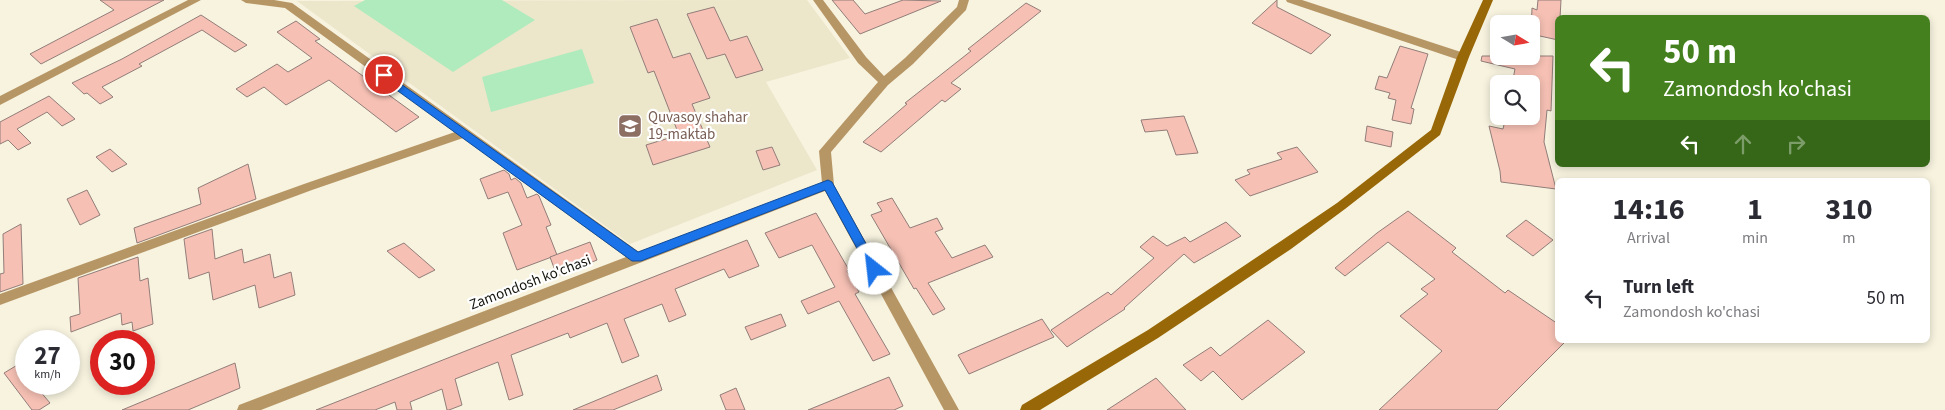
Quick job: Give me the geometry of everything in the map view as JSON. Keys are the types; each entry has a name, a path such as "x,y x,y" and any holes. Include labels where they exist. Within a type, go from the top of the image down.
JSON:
{"main road":[{"path":"1027,410 1154,334 1269,256 1341,206 1436,132 1463,57 1488,0"}],"street":[{"path":"0,101 196,0"},
{"path":"246,0 288,5 637,258"},
{"path":"818,0 862,60 884,82"},
{"path":"952,410 828,185 824,150 884,82 909,61 962,8 964,0"},
{"path":"1291,0 1463,57"},
{"path":"0,300 308,186 464,134"},
{"name":"Zamondosh ko'chasi","path":"244,410 828,185"}],"shaded area":[{"name":"Quvasoy shahar 19-maktab","path":"807,0 850,58 766,82 817,170 630,244 297,1"}],"green space":[{"path":"365,0 502,0 535,20 453,72 354,6"},
{"path":"582,49 594,83 491,112 482,77"}],"building":[{"path":"100,0 164,0 41,64 30,54 114,10"},
{"path":"832,0 853,0 865,14 903,0 941,1 860,34"},
{"path":"1277,0 1277,7 1331,35 1311,54 1252,23"},
{"path":"1538,0 1561,0 1560,15 1555,15 1555,39 1540,36 1540,15 1532,15 1532,8 1537,10"},
{"path":"1026,3 1041,11 951,83 961,89 945,102 942,100 881,152 863,142 907,104 905,103 971,51 968,49"},
{"path":"714,7 730,41 747,36 763,70 736,78 725,54 707,59 687,14"},
{"path":"201,15 247,45 235,52 202,30 139,64 142,66 102,87 113,97 100,104 87,93 84,94 72,83 122,59"},
{"path":"657,19 673,58 690,53 710,98 692,104 710,147 653,165 646,145 679,135 654,71 648,73 630,27"},
{"path":"296,21 320,39 315,41 419,117 396,132 329,80 286,105 264,87 247,97 236,89 277,64 288,72 312,58 277,32"},
{"path":"1400,46 1428,54 1411,108 1414,109 1411,124 1392,120 1396,100 1388,98 1390,93 1375,89 1379,76 1387,78"},
{"path":"1482,56 1490,56 1490,63 1481,61"},
{"path":"1540,56 1553,56 1551,111 1547,110 1544,142 1555,189 1501,182 1489,126 1503,129 1504,125 1540,125 1540,75 1514,75 1515,69 1498,65 1540,65"},
{"path":"49,96 75,119 62,126 47,112 17,129 31,143 18,150 8,140 0,144 0,122"},
{"path":"1184,116 1198,153 1176,155 1167,130 1145,132 1141,120"},
{"path":"1367,126 1393,132 1391,147 1365,141"},
{"path":"772,147 780,165 763,170 756,151"},
{"path":"1297,147 1318,172 1250,196 1235,180 1250,174 1247,170 1282,159 1277,153"},
{"path":"110,149 127,164 112,172 96,157"},
{"path":"248,164 256,199 137,243 134,228 201,204 198,188"},
{"path":"504,170 509,174 511,180 515,178 521,183 527,198 537,194 539,196 551,225 546,227 557,255 517,270 503,233 522,225 508,192 488,199 480,179"},
{"path":"87,190 100,215 80,225 67,199"},
{"path":"892,198 910,228 937,218 943,229 935,232 952,258 985,245 993,257 928,283 945,309 933,315 916,288 914,289 871,215 882,211 877,203"},
{"path":"1408,211 1456,248 1452,252 1505,293 1508,290 1555,322 1555,343 1564,343 1497,410 1379,410 1442,351 1400,316 1428,294 1421,289 1435,279 1388,242 1345,276 1335,268 1377,233"},
{"path":"816,213 849,270 847,271 859,292 855,294 890,354 873,361 839,301 808,314 801,301 835,287 812,245 779,258 765,233"},
{"path":"1526,220 1553,240 1533,256 1506,236"},
{"path":"1226,222 1241,236 1194,263 1184,254 1125,309 1067,347 1051,330 1108,292 1111,295 1154,258 1140,247 1153,236 1167,246 1185,237 1190,242"},
{"path":"21,224 23,284 0,292 0,274 4,273 3,234"},
{"path":"212,229 215,259 242,249 244,263 270,254 274,278 291,272 295,295 259,308 255,285 213,300 209,272 189,279 184,239"},
{"path":"747,240 759,266 729,278 724,269 675,289 686,315 669,322 662,304 624,319 639,356 622,363 607,323 570,338 568,333 511,355 523,395 509,400 498,362 455,379 462,405 449,410 447,410 442,389 410,402 412,410 397,410 395,402 375,410 316,410"},
{"path":"590,242 597,260 557,276 550,257"},
{"path":"404,243 435,270 419,278 387,251"},
{"path":"138,257 140,281 148,278 153,324 133,330 132,322 122,325 121,313 76,330 71,330 70,317 80,314 78,278"},
{"path":"781,314 786,326 751,340 745,327"},
{"path":"1042,319 1054,337 969,374 958,355"},
{"path":"1268,320 1305,352 1242,400 1213,371 1201,381 1183,365 1211,347 1220,356"},
{"path":"235,363 240,388 188,410 122,410"},
{"path":"15,366 15,388 4,373"},
{"path":"657,375 662,390 613,410 573,410"},
{"path":"889,377 903,406 894,410 808,410"},
{"path":"1156,378 1186,410 1107,410"},
{"path":"736,388 745,410 726,410 720,395"},
{"path":"21,395 43,395 50,403 39,410 32,410"}],"place":[{"name":"Quvasoy shahar 19-maktab","path":"630,126"}],"route":[{"path":"384,75 637,258 828,185 874,269"}]}
